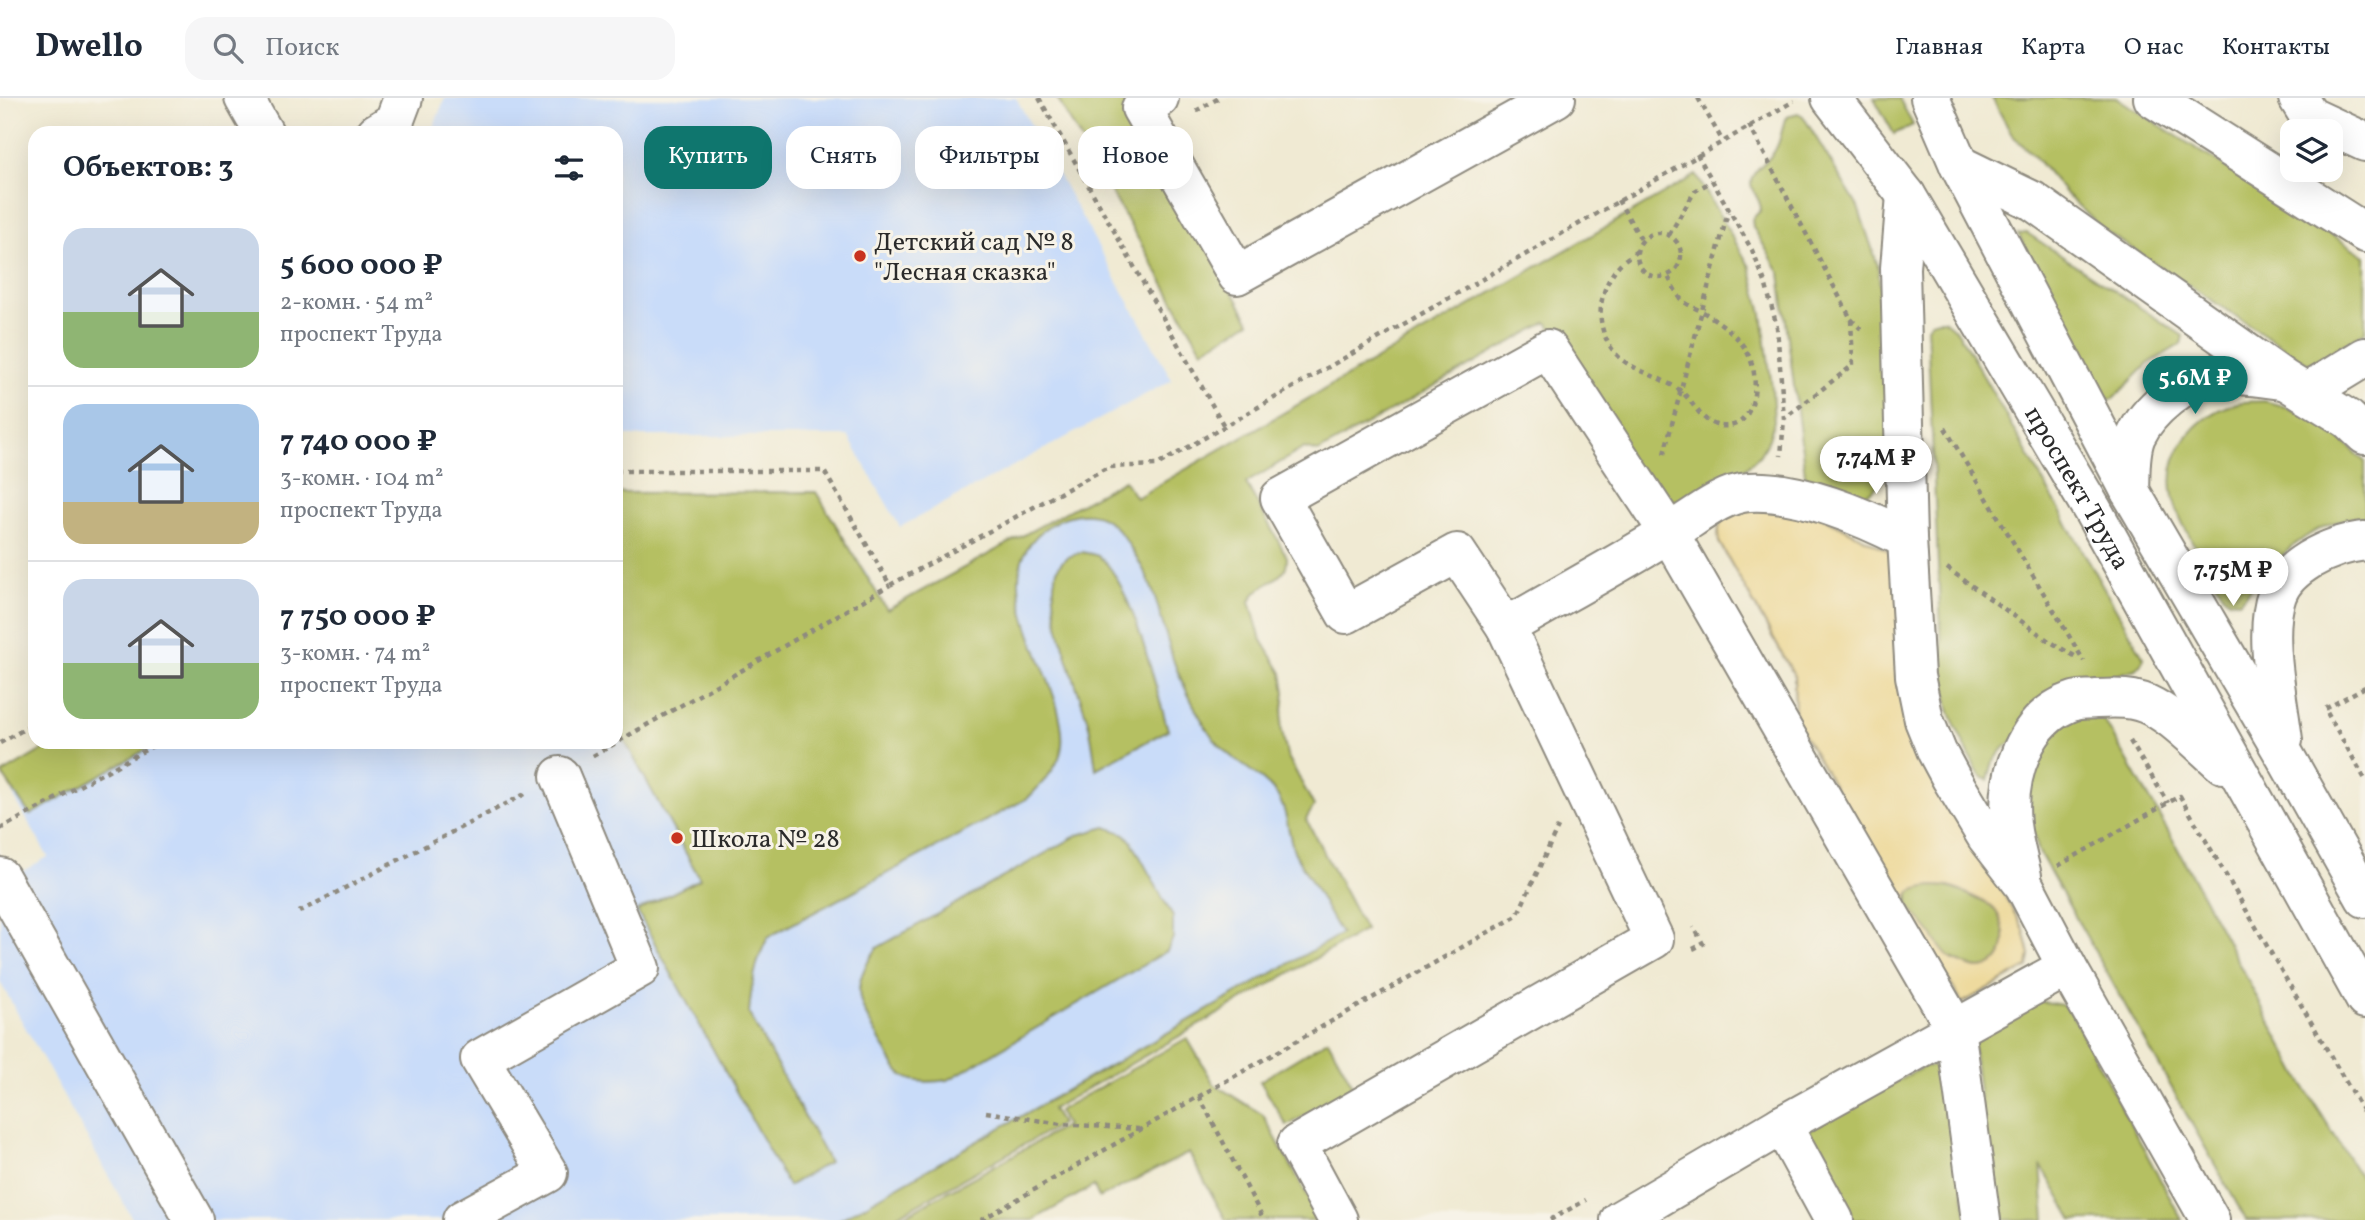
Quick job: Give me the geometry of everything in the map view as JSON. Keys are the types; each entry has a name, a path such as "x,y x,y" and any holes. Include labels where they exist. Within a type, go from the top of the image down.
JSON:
{"main road":[{"path":"244,98 260,126"},
{"path":"387,126 394,122 403,98"},
{"path":"1159,98 1141,108 1237,275 1556,98"},
{"name":"проспект Труда","path":"1831,98 1906,195 2093,512 2365,999"},
{"name":"проспект Труда","path":"1930,98 1959,165 2130,491 2365,898"},
{"path":"2153,98 2365,233"},
{"path":"2298,98 2309,116 2365,142"},
{"path":"2210,1220 2067,967 2024,885 1979,824 1937,752 1924,720 1914,663 1907,539 1900,268 1906,195 1959,165 2033,201 2296,386 2348,419 2365,435"},
{"path":"1338,1220 1297,1144 1654,939 1506,627 1457,553 1346,614 1280,498 1548,349 1660,518 1955,1028 1981,1220"},
{"path":"2130,491 2136,437 2146,421 2170,395 2208,377 2235,374 2296,386 2365,357"},
{"path":"1506,627 1660,518 1715,504 1746,492 1779,492 1877,523 1907,539"},
{"path":"2285,756 2270,626 2277,594 2294,569 2322,552 2365,541"},
{"path":"2024,885 2011,824 2011,787 2023,747 2036,728 2054,711 2076,701 2114,698 2152,706 2243,781"},
{"path":"462,1220 548,1174 480,1059 640,968 560,776"},
{"path":"0,877 194,1220"},
{"path":"1621,1212 2067,967"},
{"path":"1782,1125 1834,1220"}],"path":[{"path":"1039,98 1224,426"},
{"path":"1195,111 1219,98"},
{"path":"1698,98 1722,140"},
{"path":"623,740 890,585 1108,467 1157,464 1799,98"},
{"path":"1749,125 1851,319 1904,370 1931,405 2090,672"},
{"path":"1697,154 1752,250 1765,282 1777,327 1784,419 1779,492"},
{"path":"1670,235 1695,191 1712,181"},
{"path":"1618,200 1642,241"},
{"path":"1660,518 1681,391 1729,211"},
{"path":"1637,251 1638,263 1645,272 1656,277 1667,275 1677,267 1681,256 1678,244 1670,235 1650,234 1642,241 1637,251 1621,263 1604,288 1600,306 1603,336 1622,360 1681,391 1705,419 1715,425 1729,426 1751,411 1755,399 1755,380 1749,356 1731,331 1683,301 1667,275"},
{"path":"1784,419 1853,365 1851,319"},
{"path":"623,471 824,471 890,585"},
{"path":"1907,539 2049,641 2084,662"},
{"path":"2365,687 2325,709 2365,779"},
{"path":"0,743 28,727"},
{"path":"0,829 147,749"},
{"path":"299,912 607,749"},
{"path":"981,1220 1517,916 1579,781"},
{"path":"2024,885 2180,796 2365,1115"},
{"path":"1689,919 1703,944 1691,951"},
{"path":"1199,1096 1264,1220"},
{"path":"986,1112 1060,1125 1140,1129"},
{"path":"1550,1220 1621,1212"}],"shaded area":[{"name":"Детский сад № 8 \"Лесная сказка\"","path":"445,98 1016,98 1031,126 915,126 915,189 1064,189 1064,185 1172,380 900,527 848,436 623,436 623,126 434,126"},
{"name":"Школа № 28","path":"1124,480 1365,930 1052,1109 1061,1124 889,1220 133,1220 0,982 0,884 48,857 12,793 88,749 623,749 623,518 865,570 887,610"}],"green space":[{"path":"1057,98 1123,98 1139,126 1078,126 1078,134"},
{"path":"1874,98 1899,98 1913,125 1894,134"},
{"path":"1992,98 2117,98 2365,256 2365,332 2309,364 2104,230 2066,194 2036,158 2012,135"},
{"path":"1798,113 1803,116 1858,207 1878,266 1896,452 1882,480 1872,490 1856,499 1810,489 1805,475 1780,273 1753,227 1752,219 1761,210 1752,187 1752,179 1776,148 1785,119"},
{"path":"1696,175 1750,267 1762,314 1774,421 1769,439 1759,456 1746,468 1687,500 1662,501 1645,490 1547,322 1318,452 1304,448 1246,483 1287,557 1282,574 1253,595 1250,601 1260,637 1282,673 1285,692 1281,727 1287,755 1314,806 1306,819 1365,930 1052,1109 1061,1124 889,1220 839,1220 1341,934 1294,851 1279,798 1263,780 1220,745 1197,712 1175,664 1145,572 1124,538 1113,525 1099,516 1077,514 1058,520 1042,531 1025,553 1019,578 1022,605 1030,634 1060,720 1061,753 1050,774 1028,798 768,937 764,946 754,975 749,1014 829,1162 788,1186 637,911 700,879 623,738 623,493 816,492 887,610 1124,480 1136,498"},
{"path":"1109,189 1175,189 1250,322 1202,350"},
{"path":"2027,233 2183,336 2181,344 2148,364 2113,399 2104,400 2094,373 2018,234"},
{"path":"1938,320 1944,320 1958,332 2144,658 2135,669 2090,684 2005,747 1993,762 1988,780 1981,777 1977,771 1954,723 1943,673 1927,327"},
{"path":"2264,401 2293,410 2319,423 2365,462 2365,517 2345,519 2310,534 2279,558 2239,601 2230,600 2224,596 2178,512 2171,484 2173,468 2177,453 2185,440 2207,417 2237,403"},
{"path":"1082,552 1098,556 1110,568 1121,586 1141,636 1168,730 1096,769 1089,728 1057,620 1054,599 1054,580 1059,566 1066,558"},
{"path":"2070,718 2104,720 2172,838 2304,1086 2365,1185 2365,1220 2246,1220 2039,852 2027,803 2027,778 2036,756"},
{"path":"44,749 147,749 30,815 2,774"},
{"path":"1106,827 1125,834 1132,842 1173,917 1173,938 1167,951 948,1080 917,1081 901,1074 867,1016 860,995 862,974 877,948 1078,835"},
{"path":"1926,886 1956,890 1992,907 2000,916 2004,927 2003,950 1997,960 1989,966 1977,968 1945,954 1909,908 1909,893"},
{"path":"2039,1001 2062,1005 2071,1013 2182,1220 2073,1220 2041,1165 2045,1220 1995,1220 1973,1045 1976,1036"},
{"path":"1187,1038 1214,1084 1263,1115 1321,1220 1226,1220 1189,1153 1099,1198 1094,1186 1033,1220 896,1220 1066,1126 1058,1111"},
{"path":"1328,1040 1354,1087 1287,1126 1260,1081"},
{"path":"1925,1066 1932,1066 1943,1073 1968,1220 1845,1220 1806,1136 1810,1129"}],"sand":[{"path":"1734,509 1812,512 1893,553 1924,754 2024,930 2030,955 2028,967 1962,1003 1795,720 1794,675 1719,542 1720,523","holes":["1935,886 1959,890 1994,909 2003,926 2004,936 2004,946 1996,961 1988,966 1974,968 1952,960 1943,951 1912,911 1907,898 1918,889"]}],"place":[{"name":"Детский сад № 8 \"Лесная сказка\"","path":"860,256"},
{"name":"Школа № 28","path":"677,838"}]}
